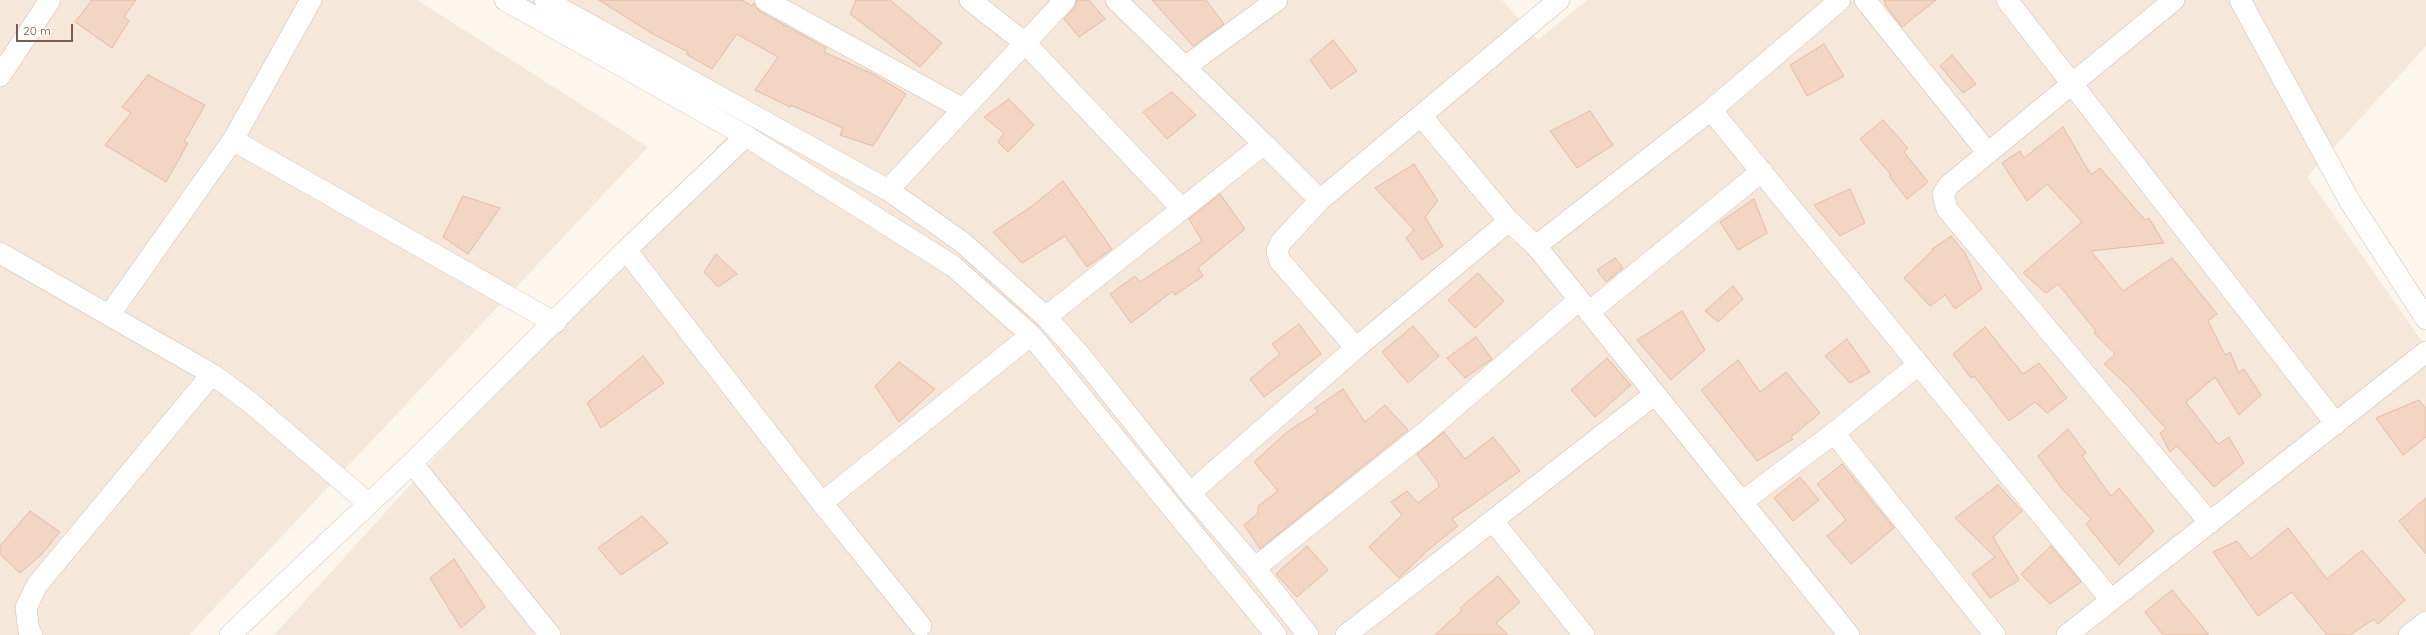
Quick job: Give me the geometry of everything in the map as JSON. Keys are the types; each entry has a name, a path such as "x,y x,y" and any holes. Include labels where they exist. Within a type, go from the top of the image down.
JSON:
{"street":[{"path":"0,76 50,0"},
{"path":"110,314 234,140 311,0"},
{"path":"505,0 746,136 953,266 1031,335 1276,635"},
{"path":"545,0 888,190 962,242 1003,276 1046,318 1080,355 1190,493 1255,568 1308,635"},
{"path":"765,0 963,109"},
{"path":"970,0 1025,43 1182,209"},
{"path":"888,190 1066,0"},
{"path":"1116,0 1320,200"},
{"path":"1185,66 1276,0"},
{"path":"1356,348 1280,261 1277,251 1281,242 1320,200 1422,117 1559,0"},
{"path":"1536,246 1711,110 1840,0"},
{"path":"1865,0 1988,153"},
{"path":"2007,0 2336,424"},
{"path":"2174,0 1949,185 1943,194 1947,209 2210,523"},
{"path":"2240,0 2349,200 2426,318"},
{"path":"1711,110 2111,600"},
{"path":"1422,117 1509,221 1536,246 1849,635"},
{"path":"230,635 412,463 555,323 626,250 746,136"},
{"path":"234,140 555,323"},
{"path":"1046,318 1264,144"},
{"path":"1255,568 1584,306 1762,171"},
{"path":"1190,493 1356,348 1509,221"},
{"path":"626,250 822,503 921,626"},
{"path":"0,253 110,314 212,374 251,403 368,503"},
{"path":"822,503 1031,335"},
{"path":"2067,635 2426,352"},
{"path":"1742,502 1834,433 1919,364"},
{"path":"28,634 26,608 37,585 212,374"},
{"path":"1346,635 1655,394"},
{"path":"1834,433 1995,635"},
{"path":"412,463 550,635"},
{"path":"1493,521 1584,635"},
{"path":"2409,635 2426,622"}],"shaded area":[{"path":"0,0 417,0 648,147 189,635 0,635"},
{"path":"517,0 1502,0 1538,40 1587,0 2426,0 2426,46 2307,177 2426,347 2426,635 274,635 737,125"}],"building":[{"path":"92,0 136,0 124,17 129,21 112,48 75,22"},
{"path":"599,0 742,0 752,6 754,3 759,11 826,48 824,52 875,75 906,94 873,146 840,135 843,128 791,105 790,107 755,90 778,57 737,34 712,69 686,54 688,52 651,33"},
{"path":"856,0 890,0 942,43 920,67 850,14"},
{"path":"1077,0 1089,0 1105,19 1079,37 1064,19 1074,8"},
{"path":"1152,0 1206,0 1224,24 1193,46"},
{"path":"1884,0 1936,0 1902,27 1886,6"},
{"path":"1333,40 1357,71 1331,89 1310,60"},
{"path":"1824,44 1844,76 1807,96 1790,65"},
{"path":"1952,55 1976,84 1963,93 1940,66"},
{"path":"148,75 205,105 184,142 188,143 166,182 105,145 131,113 122,107"},
{"path":"1172,92 1196,115 1167,139 1143,112"},
{"path":"1009,99 1034,125 1008,152 998,142 1004,133 984,117"},
{"path":"1590,111 1613,145 1577,168 1550,131"},
{"path":"1883,120 1908,148 1904,152 1928,182 1907,199 1889,176 1891,175 1860,139"},
{"path":"2063,127 2091,175 2100,168 2145,220 2149,218 2164,243 2091,251 2123,291 2172,258 2217,314 2208,321 2225,355 2230,352 2239,373 2244,369 2261,395 2239,415 2215,377 2186,402 2218,444 2229,437 2244,463 2214,487 2177,446 2170,452 2160,433 2166,429 2128,386 2104,364 2115,354 2094,333 2096,331 2058,284 2046,293 2023,273 2082,222 2047,184 2027,201 2002,163 2020,151 2024,158"},
{"path":"1414,164 1438,201 1425,217 1443,246 1422,260 1406,238 1414,230 1375,188"},
{"path":"1063,181 1112,249 1087,267 1065,236 1022,263 993,232 1032,206"},
{"path":"1850,189 1865,223 1840,236 1814,205"},
{"path":"1220,194 1245,229 1198,268 1203,276 1175,295 1173,291 1131,323 1110,294 1135,276 1140,282 1202,241 1189,219"},
{"path":"463,196 500,208 468,254 443,237"},
{"path":"1754,199 1767,233 1738,250 1720,222"},
{"path":"1951,236 1965,253 1982,289 1955,309 1945,295 1930,306 1904,278 1933,250 1932,249"},
{"path":"716,254 737,274 718,287 704,272"},
{"path":"1615,258 1623,268 1606,282 1597,270"},
{"path":"1478,273 1504,301 1475,328 1448,300"},
{"path":"1733,286 1743,299 1718,322 1705,311"},
{"path":"1682,311 1705,350 1671,380 1637,340"},
{"path":"1299,324 1321,354 1264,397 1250,379 1280,354 1272,344"},
{"path":"1413,326 1439,356 1408,383 1382,352"},
{"path":"1985,327 2023,374 2039,363 2067,398 2047,413 2035,402 2009,421 1974,376 1971,378 1953,354"},
{"path":"1476,337 1492,359 1465,378 1447,358"},
{"path":"1847,339 1870,372 1850,383 1825,356"},
{"path":"643,356 664,383 601,428 587,403"},
{"path":"1607,358 1631,385 1595,417 1571,390"},
{"path":"1738,360 1760,392 1786,372 1820,413 1791,437 1793,439 1757,461 1701,390"},
{"path":"899,362 935,389 899,422 875,386"},
{"path":"1343,389 1365,422 1385,405 1408,430 1260,549 1244,525 1258,513 1258,506 1278,491 1254,462 1287,432 1318,412 1315,408"},
{"path":"2419,400 2426,408 2426,437 2403,455 2376,418"},
{"path":"2068,429 2086,453 2082,456 2111,496 2119,488 2154,531 2119,565 2086,524 2091,519 2062,489 2038,456"},
{"path":"1444,432 1465,459 1493,437 1520,471 1452,519 1458,526 1428,550 1399,578 1369,547 1402,515 1391,502 1407,491 1418,503 1439,487 1438,482 1417,454"},
{"path":"1842,464 1894,528 1851,564 1827,536 1846,520 1817,484"},
{"path":"1800,477 1819,500 1793,521 1774,498"},
{"path":"1998,485 2022,511 1993,537 2019,580 1990,598 1972,574 1995,557 1955,518"},
{"path":"2426,498 2426,554 2399,521"},
{"path":"30,511 60,532 40,556 20,573 0,554 0,546"},
{"path":"642,516 668,543 621,575 598,548"},
{"path":"2288,528 2327,579 2362,550 2405,600 2378,624 2374,619 2350,635 2327,635 2292,592 2258,616 2213,552 2237,541 2251,559"},
{"path":"1307,546 1328,570 1297,597 1276,574"},
{"path":"2051,546 2081,582 2050,604 2021,574"},
{"path":"454,559 485,607 461,628 430,578"},
{"path":"1498,576 1520,602 1496,623 1508,635 1435,635 1462,610 1460,608"},
{"path":"2172,590 2209,635 2163,635 2145,612"}]}
